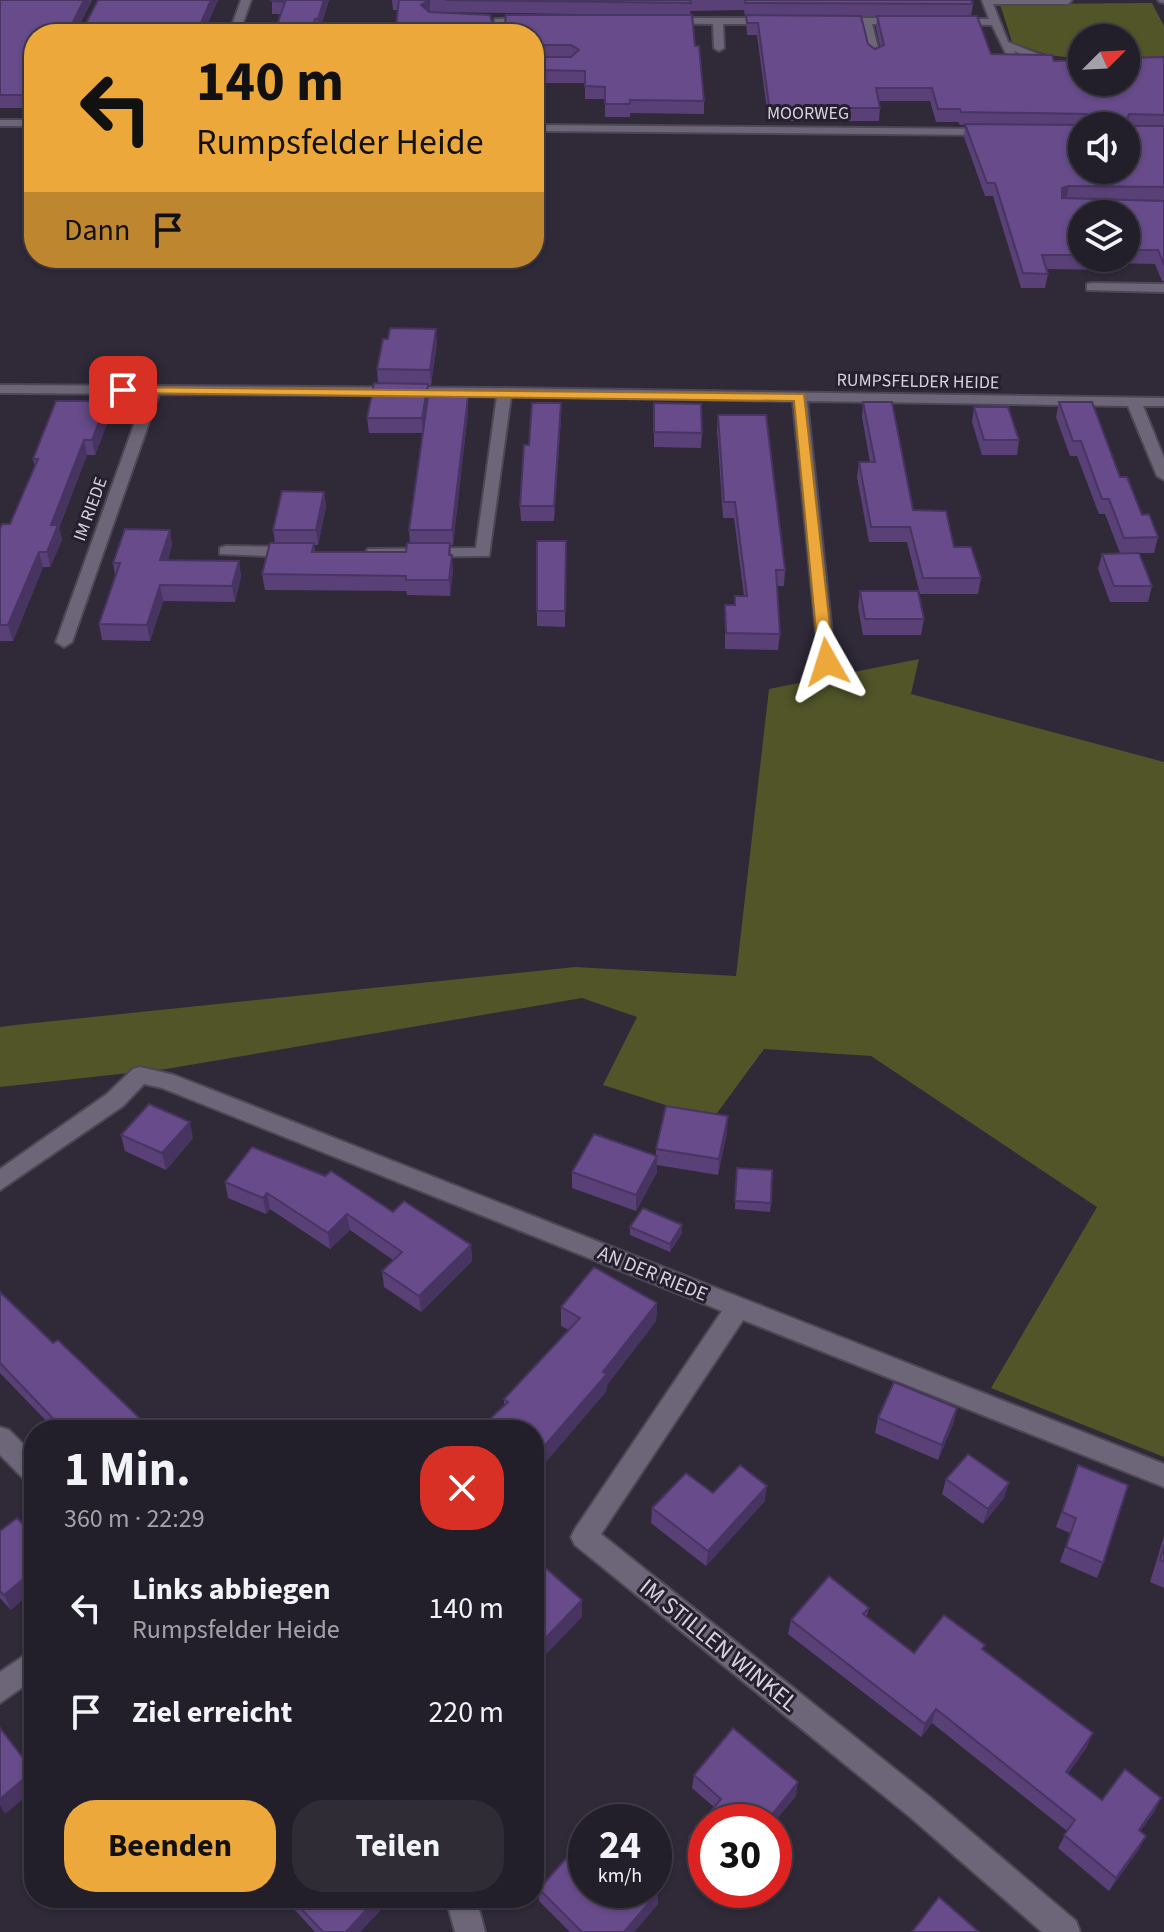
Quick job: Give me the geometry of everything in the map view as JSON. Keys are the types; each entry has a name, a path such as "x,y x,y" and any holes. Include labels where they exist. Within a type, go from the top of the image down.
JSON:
{"street":[{"path":"238,24 246,0"},
{"path":"1056,63 1015,62 1004,44 987,0 1068,1"},
{"path":"485,21 546,21"},
{"path":"656,21 792,21"},
{"path":"718,21 719,48"},
{"path":"822,21 910,21"},
{"path":"866,21 875,56"},
{"path":"939,21 998,22"},
{"path":"0,123 24,123"},
{"name":"MOORWEG","path":"544,128 1004,132"},
{"path":"1092,287 1164,288"},
{"name":"RUMPSFELDER HEIDE","path":"0,389 505,392 1164,402"},
{"name":"IM RIEDE","path":"64,642 153,390"},
{"path":"362,552 483,553 505,392"},
{"path":"800,397 827,662"},
{"path":"1134,402 1164,476"},
{"path":"226,551 317,552"},
{"name":"AN DER RIEDE","path":"0,1181 115,1100 140,1075 186,1087 1164,1476"},
{"name":"IM STILLEN WINKEL","path":"738,1307 584,1537 920,1807 1065,1932"},
{"path":"0,1438 24,1462"},
{"path":"0,1689 24,1670"},
{"path":"464,1908 470,1932"}],"green space":[{"path":"1152,3 1164,26 1164,59 1140,59 1140,24 1068,24 1068,57 1048,55 1012,42 1000,4"},
{"path":"919,659 911,694 1164,762 1164,1457 991,1388 1097,1207 871,1056 764,1049 712,1120 603,1085 637,1017 582,998 166,1069 0,1087 0,1027 575,967 736,976 769,689"}],"building":[{"path":"0,0 84,0 72,24 24,24 24,95 0,95"},
{"path":"98,0 211,0 200,24 72,24 86,23"},
{"path":"324,0 314,24 277,24 285,2 271,1"},
{"path":"399,0 429,0 421,5 429,12 490,15 493,24 396,24"},
{"path":"445,0 690,0 691,3"},
{"path":"745,0 971,0 973,4 745,3"},
{"path":"506,15 692,15 695,46 699,46 704,101 630,100 630,104 605,104 605,87 585,86 585,71 544,70 544,57 571,57 579,50 571,45 544,45 544,24 505,24"},
{"path":"746,15 861,16 868,44 875,49 884,45 877,16 977,16 991,54 1052,55 1054,61 1068,60 1068,96 1140,96 1140,58 1164,57 1164,115 1140,112 961,112 960,109 938,109 932,88 876,88 880,108 786,108 769,105 758,23 747,23"},
{"path":"965,124 1068,125 1068,184 1140,184 1140,126 1164,126 1164,187 1062,188 1062,198 1130,200 1068,200 1068,255 1042,255 1048,274 1023,273 995,183 987,183"},
{"path":"1140,200 1164,201 1164,265 1158,250 1140,250"},
{"path":"390,328 436,329 430,370 377,369 383,339 388,339"},
{"path":"374,383 428,384 422,418 367,418"},
{"path":"428,397 468,397 452,530 409,530"},
{"path":"56,401 107,401 92,440 84,440 51,525 58,525 47,552 39,552 8,625 0,625 0,529 2,524 10,524 38,459 33,459"},
{"path":"863,402 892,402 913,510 946,511 954,547 971,547 981,578 923,578 910,527 871,527 859,462 875,462"},
{"path":"1059,402 1092,402 1120,477 1127,477 1142,515 1149,514 1158,537 1124,538 1109,499 1102,499 1081,441 1073,441"},
{"path":"532,403 561,403 554,506 520,506 524,445 529,445"},
{"path":"654,403 701,404 702,433 654,432"},
{"path":"974,407 1008,407 1019,440 984,440"},
{"path":"718,415 766,415 785,570 776,570 780,634 726,633 725,605 735,605 735,596 747,596 735,502 724,502"},
{"path":"282,491 324,492 316,530 273,530"},
{"path":"125,529 170,530 160,560 239,561 232,586 160,585 147,625 99,624 120,563 113,563"},
{"path":"537,541 566,541 565,611 537,611"},
{"path":"270,543 314,543 312,552 406,552 407,543 450,543 449,580 406,580 406,576 262,574"},
{"path":"1139,553 1152,586 1114,586 1102,554"},
{"path":"860,591 918,591 924,619 865,619"},
{"path":"149,1104 190,1122 162,1153 121,1135"},
{"path":"666,1106 728,1116 719,1159 656,1149"},
{"path":"594,1134 657,1156 636,1195 572,1172"},
{"path":"252,1147 325,1176 331,1171 393,1212 404,1201 471,1245 419,1296 382,1271 402,1252 347,1214 328,1233 267,1193 263,1198 225,1182"},
{"path":"737,1168 772,1170 771,1203 735,1201"},
{"path":"643,1208 682,1225 670,1244 630,1227"},
{"path":"594,1267 657,1303 603,1372 607,1374 544,1446 544,1420 489,1420 508,1402 504,1399 580,1318 561,1307"},
{"path":"0,1292 53,1343 58,1340 142,1420 54,1420 0,1363"},
{"path":"894,1382 957,1408 942,1445 878,1418"},
{"path":"968,1454 1009,1483 988,1509 946,1479"},
{"path":"740,1465 767,1486 708,1551 652,1508 686,1473 713,1493"},
{"path":"1078,1465 1128,1485 1103,1563 1066,1547 1076,1518 1062,1512"},
{"path":"17,1518 24,1525 24,1578 4,1595 0,1591 0,1531"},
{"path":"544,1567 582,1600 544,1640"},
{"path":"829,1576 869,1608 863,1614 914,1653 944,1615 985,1645 982,1649 1093,1733 1066,1772 1102,1800 1125,1769 1161,1798 1139,1830 1146,1836 1116,1878 1064,1835 1075,1820 936,1709 925,1724 791,1620"},
{"path":"0,1728 24,1759 24,1779 0,1799"},
{"path":"733,1728 798,1782 780,1804 717,1804 721,1799 694,1775"},
{"path":"568,1856 568,1908 644,1908 624,1932 582,1932 544,1894 544,1883"},
{"path":"939,1897 979,1932 912,1932"},
{"path":"300,1908 368,1908 346,1932 323,1932"}],"route":[{"path":"123,390 800,397 827,662"}]}
